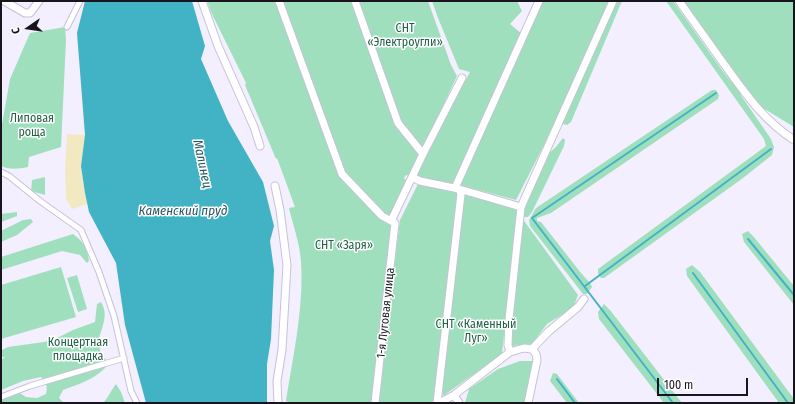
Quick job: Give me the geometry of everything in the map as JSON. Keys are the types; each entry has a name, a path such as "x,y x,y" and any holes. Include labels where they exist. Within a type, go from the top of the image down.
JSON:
{"street":[{"path":"4,1 25,13 30,13 39,1"},
{"path":"67,27 80,1"},
{"path":"202,1 218,46 254,127 260,146"},
{"path":"279,1 342,174 382,216 393,222"},
{"path":"354,1 398,123 423,154"},
{"path":"457,188 539,1"},
{"path":"510,352 508,345 509,319 521,207 613,1"},
{"path":"679,1 748,97 762,114 779,130 794,140"},
{"name":"1-я Луговая улица","path":"375,403 393,222 423,154 462,78"},
{"path":"1,172 9,176 40,201 81,230 114,316 132,392 137,403"},
{"path":"412,177 420,181 457,188 521,207"},
{"path":"275,186 280,210 287,266 282,350 277,381 278,403"},
{"path":"438,403 461,194 457,188"},
{"path":"532,349 548,332 578,307 584,299"},
{"path":"438,403 454,395 510,352 524,348 532,349 536,354 537,360 528,403"},
{"path":"1,397 30,386 124,358"},
{"path":"454,395 459,403"}],"green space":[{"name":"СНТ «Заря»","path":"207,1 275,1 339,175 380,218 393,224 372,403 290,403 286,401 297,332 302,279 298,241 289,208 295,207 277,158 276,159 245,85 246,83"},
{"path":"282,1 352,1 395,122 421,155 409,176 406,175 404,178 407,181 389,217 384,215 343,172"},
{"name":"СНТ «Электроугли»","path":"358,1 428,1 451,65 457,76 423,148 400,120"},
{"path":"432,1 517,1 522,11 510,24 522,34 452,185 415,176 426,152 470,72 459,69"},
{"path":"542,1 610,1 544,145 516,200 459,185"},
{"path":"616,1 622,1 571,122 567,125 563,124 562,121"},
{"path":"666,1 673,1 732,84 679,1 794,1 794,127 740,94 771,139 774,147 772,155 743,178 604,278 601,278 598,274 598,269 766,146 764,139"},
{"name":"Липовая роща","path":"65,27 66,40 61,147 29,157 28,167 14,169 1,166 1,130 10,79 30,33"},
{"path":"712,90 716,90 719,95 718,99 551,213 537,218 537,221 541,222 590,283 592,287 587,294 583,294 530,226 529,220 536,208"},
{"path":"563,138 565,140 564,146 532,212 528,217 524,217 524,203 548,154"},
{"path":"45,177 45,195 31,191 32,180"},
{"path":"418,184 455,191 458,193 435,400 430,403 377,403 400,220"},
{"name":"СНТ «Каменный Луг»","path":"464,193 518,208 502,354 443,396 441,381"},
{"path":"17,212 17,216 1,222 1,214"},
{"path":"522,218 578,295 573,308 547,324 532,344 512,346 513,323 511,322"},
{"path":"31,219 33,222 17,235 1,242 1,231 23,220"},
{"path":"748,231 794,286 794,305 744,242 742,234"},
{"path":"73,234 80,240 86,249 89,261 87,263 80,255 62,251 1,270 1,257"},
{"path":"692,265 700,272 794,399 794,403 779,403 687,276 686,269"},
{"path":"61,267 76,317 1,339 1,285"},
{"path":"77,275 87,309 78,312 67,278"},
{"name":"Концертная площадка","path":"101,302 105,316 99,343 102,358 105,358 108,365 98,374 63,390 59,398 64,403 1,403 1,393 11,391 18,392 26,397 37,398 46,394 47,389 41,377 23,381 1,390 1,359 5,358 1,356 2,350 8,347 55,339 73,330 95,322 97,304"},
{"path":"604,304 682,403 664,403 599,319 598,312"},
{"path":"520,361 534,361 524,403 465,403 469,389 498,369"},
{"path":"553,373 557,374 579,403 567,403 550,381"},
{"path":"116,384 125,403 103,403 107,398"}],"sand":[{"path":"67,134 85,135 81,166 87,204 72,209 66,199 65,168"}],"water":[{"name":"Каменский пруд","path":"85,1 192,1 205,46 201,59 228,121 263,182 274,226 270,241 274,270 271,339 267,364 267,403 146,403 125,325 116,263 89,212 85,193 81,166 85,135 77,33"}],"waterway":[{"path":"673,403 532,218 716,93"},
{"path":"585,286 771,149"},
{"path":"748,239 794,295"},
{"path":"693,273 788,403"},
{"path":"557,379 575,403"}],"water label":[{"name":"Малинец","path":"202,164"}]}
